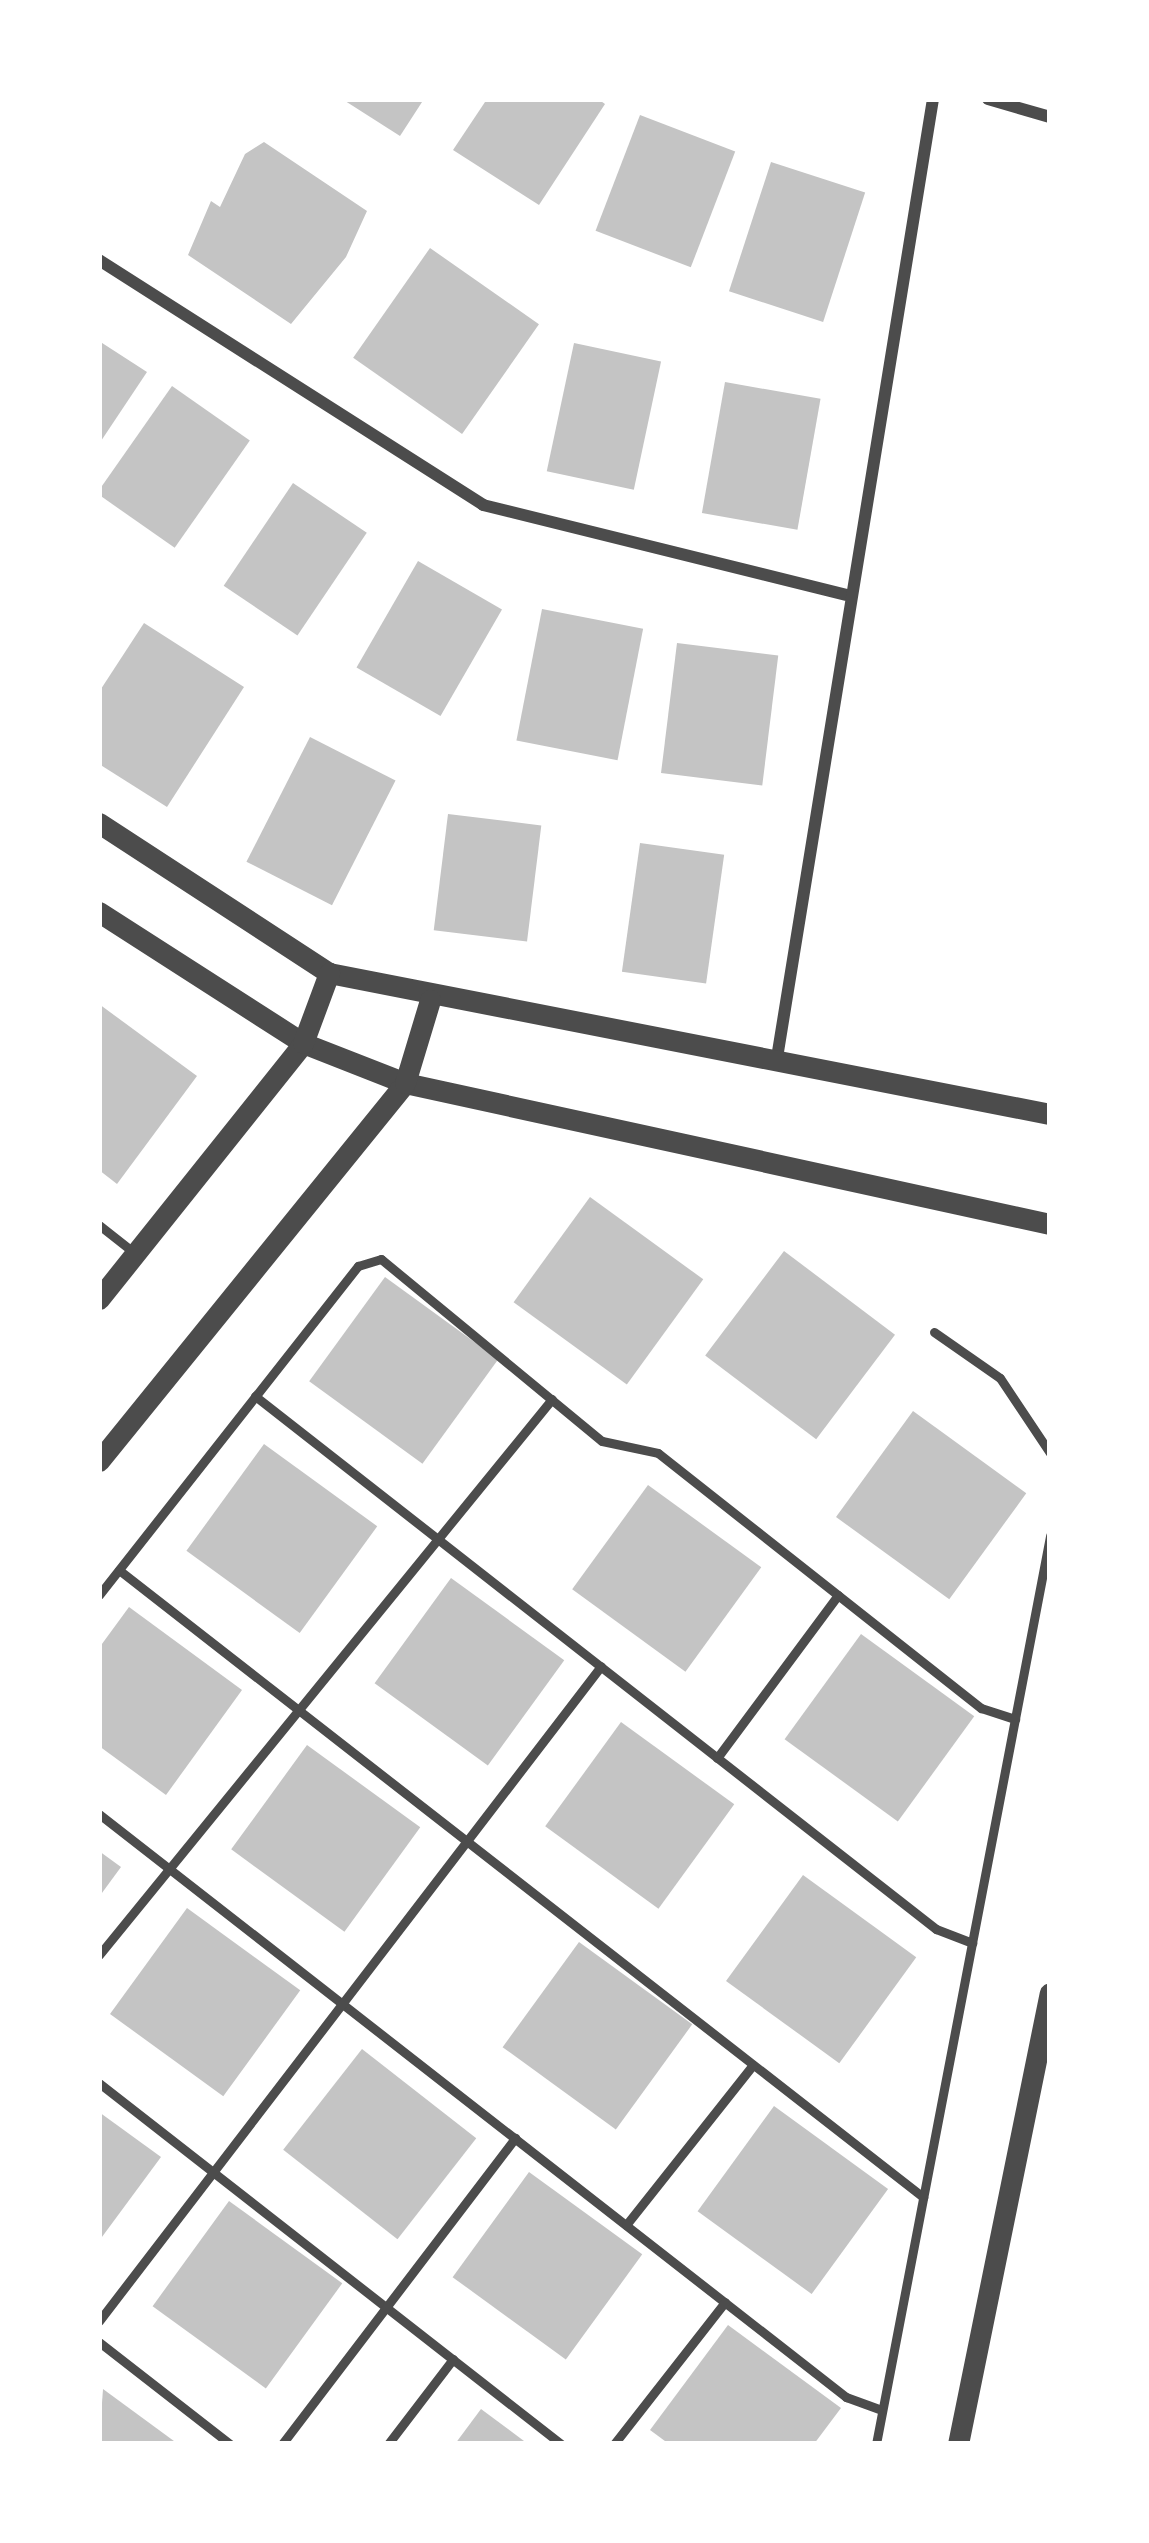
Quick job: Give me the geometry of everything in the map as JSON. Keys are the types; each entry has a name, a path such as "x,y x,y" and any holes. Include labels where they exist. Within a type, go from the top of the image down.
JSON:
{"street":[{"path":"776,1065 846,595 932,99"},
{"path":"988,99 1050,117"},
{"path":"99,260 483,505 846,595"},
{"path":"99,823 329,973 430,1000 1050,1114"},
{"path":"99,912 303,1043 405,1083 1050,1224"},
{"path":"99,1299 303,1043 329,973"},
{"path":"99,1461 405,1083 430,1000"},
{"path":"958,2444 1050,1993"}],"lane":[{"path":"99,1225 135,1253"},
{"path":"99,1595 358,1266 381,1259 602,1442 658,1453 981,1708 1015,1720"},
{"path":"934,1332 1000,1378 1050,1453"},
{"path":"255,1396 937,1929 972,1943"},
{"path":"99,1955 552,1399"},
{"path":"876,2444 1050,1536"},
{"path":"119,1570 923,2198"},
{"path":"718,1758 838,1594"},
{"path":"99,2321 601,1666"},
{"path":"99,1814 846,2397 882,2410"},
{"path":"626,2225 753,2065"},
{"path":"99,2083 561,2444"},
{"path":"282,2444 515,2138"},
{"path":"614,2444 725,2302"},
{"path":"99,2342 230,2444"},
{"path":"388,2444 453,2359"}],"building":[{"path":"342,99 424,99 400,136"},
{"path":"487,99 598,99 605,104 539,205 453,150"},
{"path":"640,115 735,152 691,267 596,231"},
{"path":"264,142 367,211 346,257 291,324 188,255 211,201 220,207 245,154"},
{"path":"771,162 865,193 823,322 729,291"},
{"path":"430,248 539,324 462,434 353,358"},
{"path":"99,341 147,372 99,444"},
{"path":"574,343 661,362 634,490 547,471"},
{"path":"725,382 821,399 797,530 702,513"},
{"path":"172,386 250,440 175,548 99,495"},
{"path":"293,483 367,533 297,636 224,586"},
{"path":"418,561 502,610 441,716 356,668"},
{"path":"542,609 643,629 618,760 516,741"},
{"path":"144,623 244,687 167,807 99,764 99,692"},
{"path":"677,643 778,655 762,785 661,773"},
{"path":"310,737 396,781 332,905 246,862"},
{"path":"448,814 541,825 527,942 434,930"},
{"path":"640,843 724,855 706,984 622,972"},
{"path":"99,1004 197,1076 117,1184 99,1170"},
{"path":"590,1197 703,1279 627,1384 514,1302"},
{"path":"784,1251 895,1335 816,1439 705,1356"},
{"path":"385,1277 498,1359 422,1464 309,1381"},
{"path":"913,1411 1026,1493 949,1599 836,1517"},
{"path":"264,1444 377,1526 300,1633 186,1551"},
{"path":"648,1485 761,1567 685,1672 572,1589"},
{"path":"451,1578 564,1660 488,1765 375,1683"},
{"path":"129,1607 242,1690 166,1795 99,1746 99,1648"},
{"path":"861,1634 974,1716 898,1821 785,1739"},
{"path":"621,1722 734,1804 658,1909 545,1826"},
{"path":"307,1745 420,1827 344,1932 231,1849"},
{"path":"99,1851 121,1867 99,1897"},
{"path":"803,1875 916,1957 839,2063 726,1981"},
{"path":"187,1908 300,1990 223,2096 110,2014"},
{"path":"579,1942 692,2024 616,2129 503,2047"},
{"path":"362,2049 476,2138 397,2239 283,2150"},
{"path":"774,2106 888,2189 812,2294 698,2211"},
{"path":"99,2112 161,2157 99,2241"},
{"path":"529,2172 642,2254 566,2359 453,2277"},
{"path":"229,2201 342,2283 266,2388 153,2306"},
{"path":"728,2325 841,2408 814,2444 669,2444 650,2430"},
{"path":"103,2389 178,2444 99,2444"},
{"path":"481,2409 528,2444 455,2444"}]}
